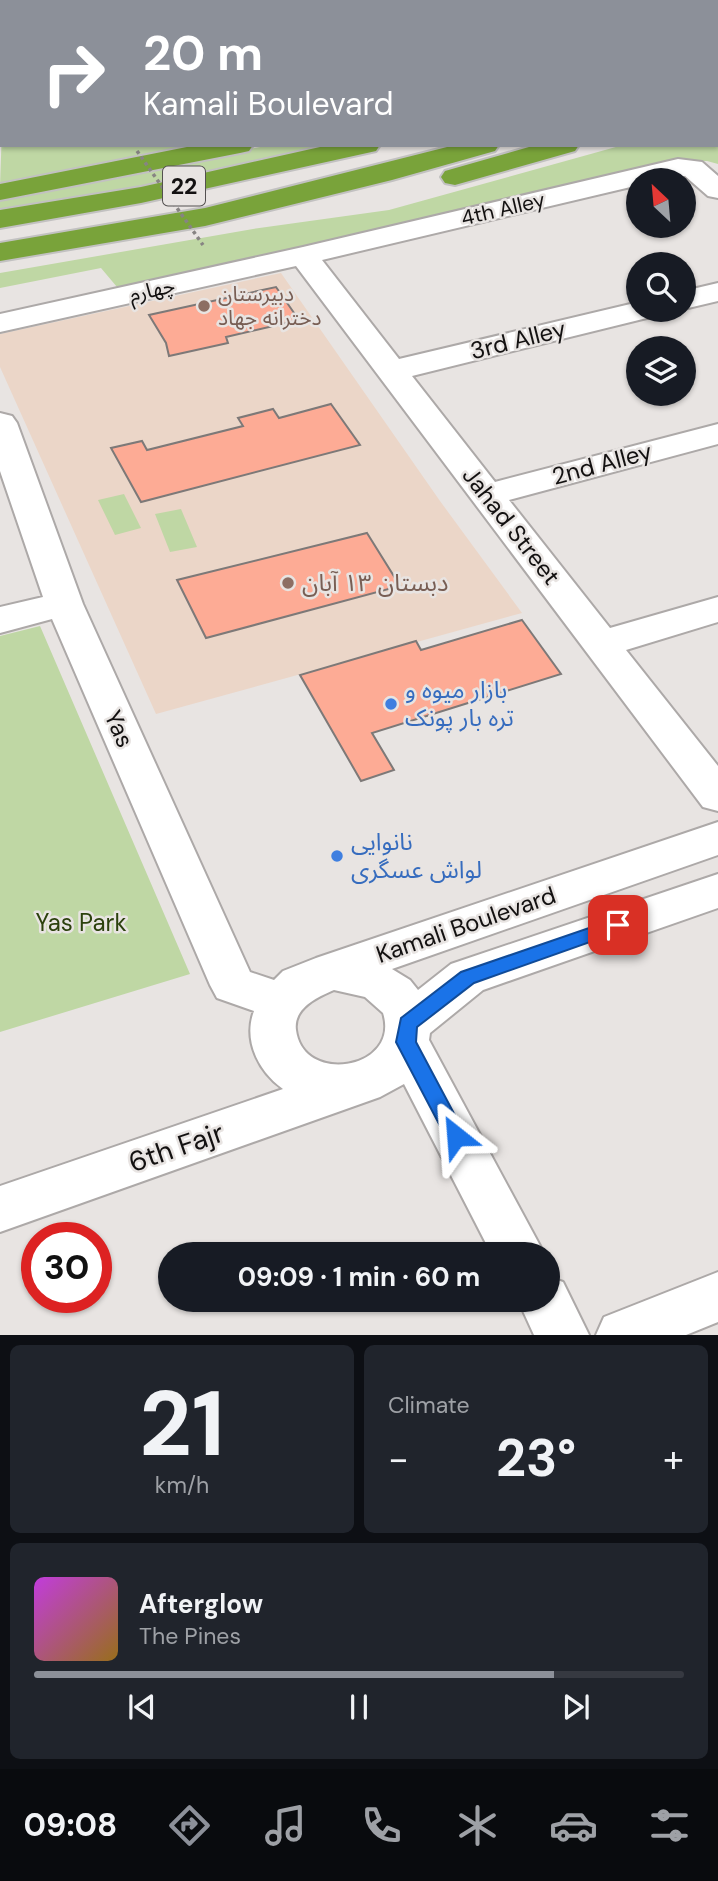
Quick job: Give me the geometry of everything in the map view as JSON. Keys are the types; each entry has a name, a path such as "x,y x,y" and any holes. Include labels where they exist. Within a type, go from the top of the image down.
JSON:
{"highway":[{"path":"0,192 230,147"},
{"name":"22","path":"0,219 154,192 358,147"},
{"name":"22","path":"0,252 204,231 382,174 479,147"},
{"path":"204,231 375,198 559,147"}],"street":[{"name":"4th Alley","path":"303,256 678,167 692,168 710,183"},
{"name":"چهارم","path":"0,323 303,256"},
{"name":"Jahad Street","path":"303,256 718,796"},
{"path":"696,297 718,292"},
{"name":"3rd Alley","path":"391,371 626,314"},
{"name":"Yas","path":"1,428 64,604 233,985 279,1001"},
{"name":"2nd Alley","path":"487,495 718,433"},
{"path":"0,620 64,604"},
{"path":"601,644 718,608"},
{"name":"Kamali Boulevard","path":"332,971 718,838"},
{"name":"Kamali Boulevard","path":"407,1033 467,977 718,891"},
{"path":"407,1033 399,1057 387,1070 352,1085 329,1085 309,1080 290,1069 278,1054 271,1036 272,1018 279,1001 293,986 312,976 332,971 354,972 375,978 392,990 403,1005 407,1033 512,1242"},
{"name":"6th Fajr","path":"0,1209 352,1085"},
{"path":"623,1335 718,1297"},
{"path":"550,1312 562,1335"}],"path":[{"path":"137,151 204,231"}],"shaded area":[{"path":"281,273 440,501 522,613 156,714 0,367 0,334"}],"green space":[{"path":"1,147 204,147 0,186"},
{"path":"260,147 317,147 150,184 0,211 0,198"},
{"path":"616,147 718,147 718,164 707,161 673,162 648,168 626,168 626,173 223,268 117,287 101,268 0,288 0,273 253,229 389,210"},
{"path":"124,494 141,528 115,535 98,500"},
{"path":"181,509 197,547 170,552 155,514"},
{"name":"Yas Park","path":"40,626 190,974 0,1032 0,636"}],"building":[{"path":"276,287 299,320 226,337 228,343 169,356 166,343 149,315"},
{"path":"331,404 360,445 141,502 111,448 142,441 147,450 243,426 238,418 273,409 279,418"},
{"name":"دبستان ۱۳ آبان","path":"367,533 400,586 206,638 177,580"},
{"name":"بازار ميوه و تره بار پونک","path":"522,620 561,674 372,733 394,770 361,781 300,675 416,641 421,650"}],"place":[{"name":"دبیرستان دخترانه جهاد","path":"204,306"},
{"name":"دبستان ۱۳ آبان","path":"288,583"},
{"name":"بازار ميوه و تره بار پونک","path":"391,704"},
{"name":"نانوایی لواش عسگری","path":"337,856"}],"route":[{"path":"456,1136 406,1042 408,1024 467,977 618,925"}]}
